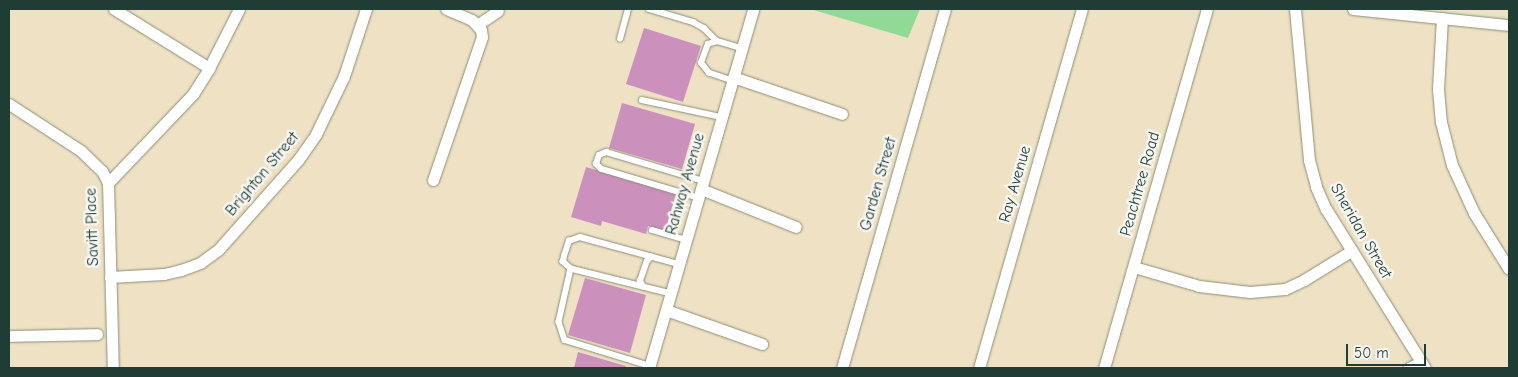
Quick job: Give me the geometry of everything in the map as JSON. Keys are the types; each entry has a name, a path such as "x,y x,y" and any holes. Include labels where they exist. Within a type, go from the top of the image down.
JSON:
{"street":[{"path":"114,9 209,68"},
{"path":"108,183 188,100 209,68 239,9"},
{"name":"Brighton Street","path":"110,277 164,274 181,270 200,263 218,250 298,160 316,134 344,76 366,9"},
{"path":"433,180 482,42 481,30 477,25 446,9"},
{"name":"Rahway Avenue","path":"649,367 753,9"},
{"name":"Garden Street","path":"842,368 944,9"},
{"name":"Ray Avenue","path":"979,368 1082,9"},
{"name":"Peachtree Road","path":"1104,368 1207,9"},
{"name":"Sheridan Street","path":"1294,9 1309,160 1316,186 1326,209 1351,251 1423,365"},
{"path":"1353,9 1509,26"},
{"path":"477,25 498,11"},
{"path":"1442,18 1438,89 1441,122 1452,165 1474,213 1509,269"},
{"path":"733,79 842,114"},
{"name":"Savitt Place","path":"9,104 80,151 102,171 108,183 110,199 113,368"},
{"path":"701,190 796,227"},
{"path":"1134,266 1199,286 1250,292 1285,289 1304,280 1351,251"},
{"path":"666,310 762,344"},
{"path":"9,336 97,334"},
{"path":"1409,368 1423,365"}],"lane":[{"path":"620,39 628,9"},
{"path":"649,9 693,22 704,28 717,41 741,48"},
{"path":"717,41 708,44 701,63 709,73 733,79"},
{"path":"642,100 721,117"},
{"path":"606,152 701,190 601,169 596,164 599,155 606,152"},
{"path":"652,230 686,240"},
{"path":"671,294 571,269 563,262 564,256 569,241 578,237 679,264"},
{"path":"643,287 640,280 647,260 651,257"},
{"path":"571,269 559,322 565,340 649,367"}],"green space":[{"path":"810,9 920,9 908,38"}],"building":[{"path":"644,28 701,46 683,102 626,84"},
{"path":"622,103 695,124 682,169 609,148"},
{"path":"586,167 676,194 665,231 648,226 646,234 602,221 601,226 571,217"},
{"path":"585,278 646,295 630,353 568,335"},
{"path":"578,352 626,366 625,368 574,368"}]}
